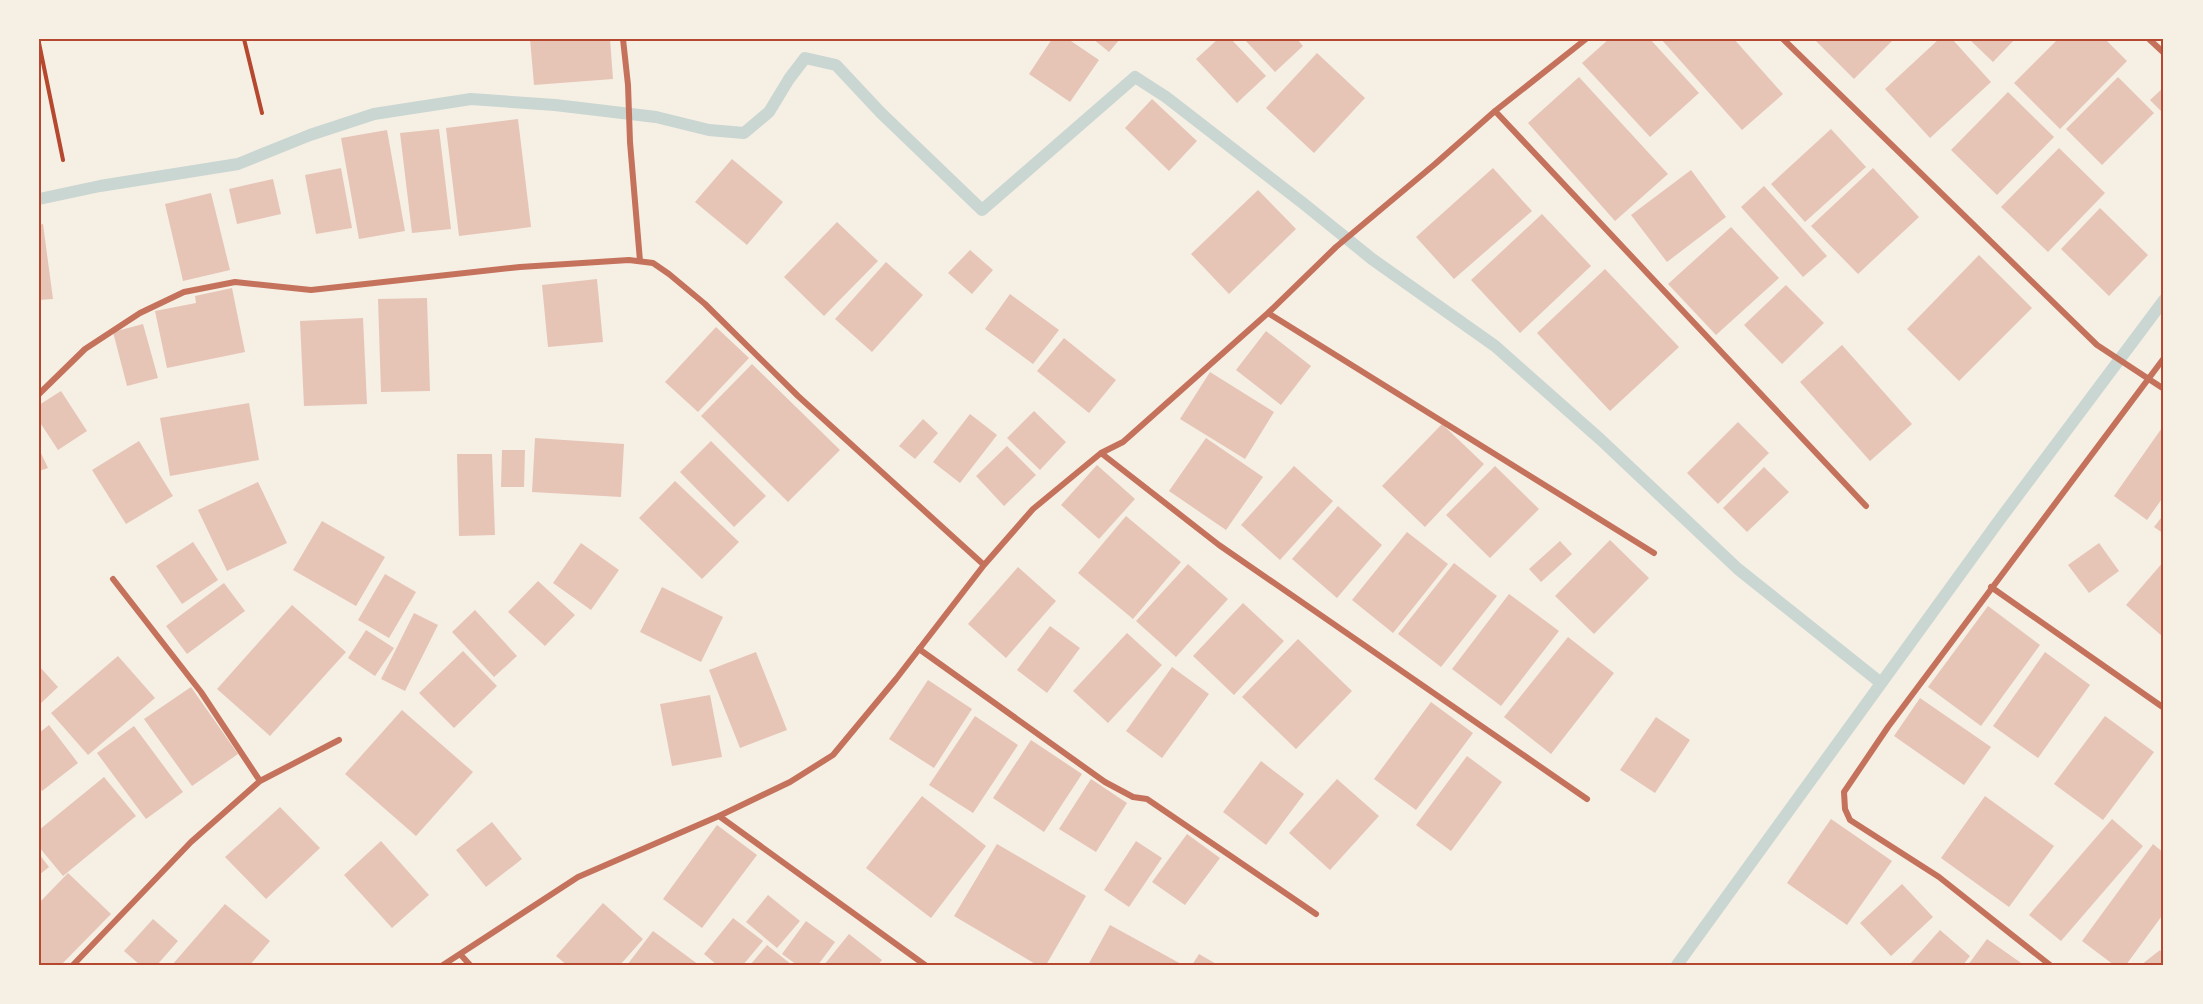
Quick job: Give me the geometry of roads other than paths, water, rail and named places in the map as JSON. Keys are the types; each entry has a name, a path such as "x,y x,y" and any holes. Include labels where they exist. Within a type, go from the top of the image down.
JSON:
{"street":[{"path":"623,39 640,261"},
{"path":"443,965 578,877 719,816 790,782 833,755 984,566 1033,509 1101,453 1123,442 1268,313 1362,225 1495,111 1586,39"},
{"path":"1783,39 2097,345 2164,389"},
{"path":"2149,39 2164,52"},
{"path":"1495,111 1866,507"},
{"path":"39,394 85,349 140,313 184,292 235,282 311,290 520,267 629,260 653,263 669,273 705,304 798,396 984,566"},
{"path":"1268,313 1654,553"},
{"path":"2050,965 1939,877 1850,820 1845,809 1844,792 1888,727 1991,587 2164,358"},
{"path":"1101,453 1219,544 1587,800"},
{"path":"113,579 201,692 260,781"},
{"path":"1991,587 2164,708"},
{"path":"919,649 1105,782 1133,797 1147,799 1316,914"},
{"path":"73,965 191,842 260,781 339,740"},
{"path":"719,816 925,965"},
{"path":"460,954 470,965"}],"waterway":[{"path":"39,199 100,186 238,164 310,135 374,114 471,99 555,105 656,117 709,130 744,133 769,112 805,58 836,65 881,113 982,210 1135,77 1166,97 1372,259 1495,346 1600,439 1738,569 1881,683"},
{"path":"1677,965 1998,522 2164,300"}]}
